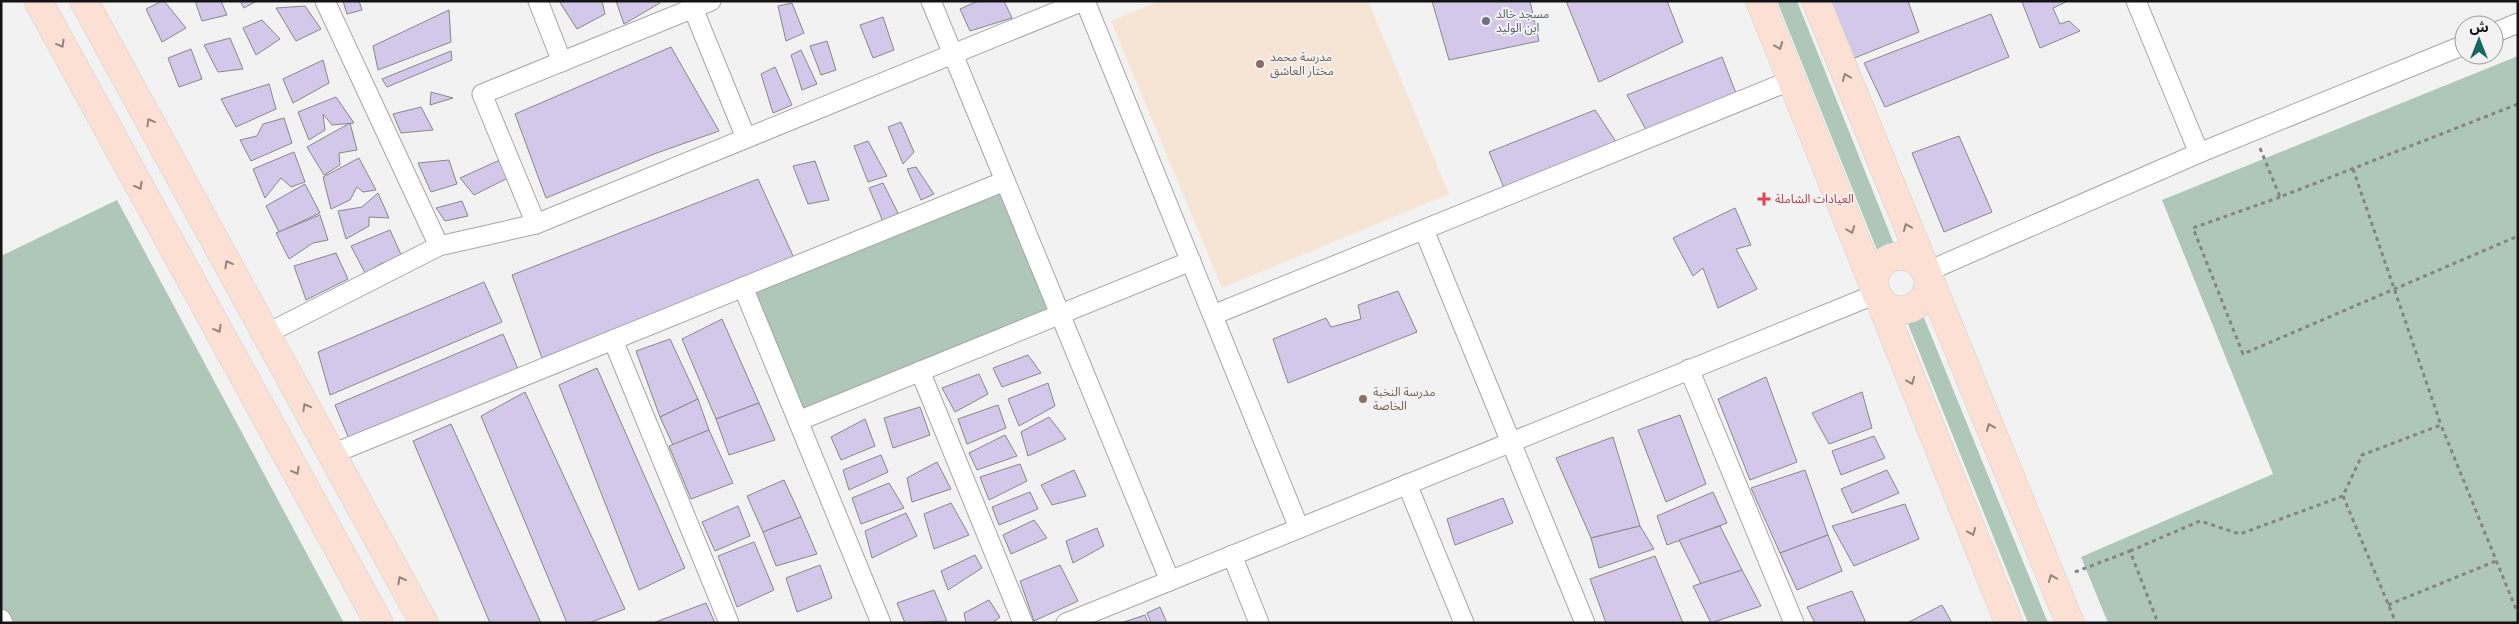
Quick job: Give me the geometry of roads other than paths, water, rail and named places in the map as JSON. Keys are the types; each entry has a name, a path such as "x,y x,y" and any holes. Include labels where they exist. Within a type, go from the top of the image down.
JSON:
{"main road":[{"path":"38,1 379,623"},
{"path":"84,1 424,623"},
{"path":"1760,1 2009,623"},
{"path":"1816,1 2070,623"},
{"path":"1900,255 1911,258 1920,263 1926,272 1928,282 1926,293 1920,302 1912,308 1901,310 1891,308 1882,302 1876,294 1873,283 1875,273 1881,264 1890,258 1900,255"}],"street":[{"path":"325,1 439,246"},
{"path":"538,1 562,62"},
{"path":"536,224 482,94 562,62 692,5 710,1"},
{"path":"931,1 1170,580"},
{"path":"266,334 439,246 536,224 1084,1 1299,528"},
{"path":"2136,1 2199,153"},
{"path":"692,5 746,138"},
{"path":"2504,29 2518,23"},
{"path":"1926,272 2199,153 2454,49"},
{"path":"1213,315 1792,80"},
{"path":"332,454 1005,180"},
{"path":"1424,230 1585,623"},
{"path":"798,421 1191,261"},
{"path":"743,287 881,623"},
{"path":"1066,623 1876,294"},
{"path":"613,340 729,623"},
{"path":"1689,369 1794,623"},
{"path":"920,372 1023,623"},
{"path":"1407,484 1464,623"},
{"path":"1232,555 1259,623"},
{"path":"1,619 3,623"}],"place":[{"name":"مسجد خالد ابن الوليد","path":"1486,21"},
{"name":"مدرسة محمد مختار العاشق","path":"1260,64"},
{"name":"العيادات الشاملة","path":"1764,199"},
{"name":"مدرسة النخبة الخاصة","path":"1363,399"}]}
